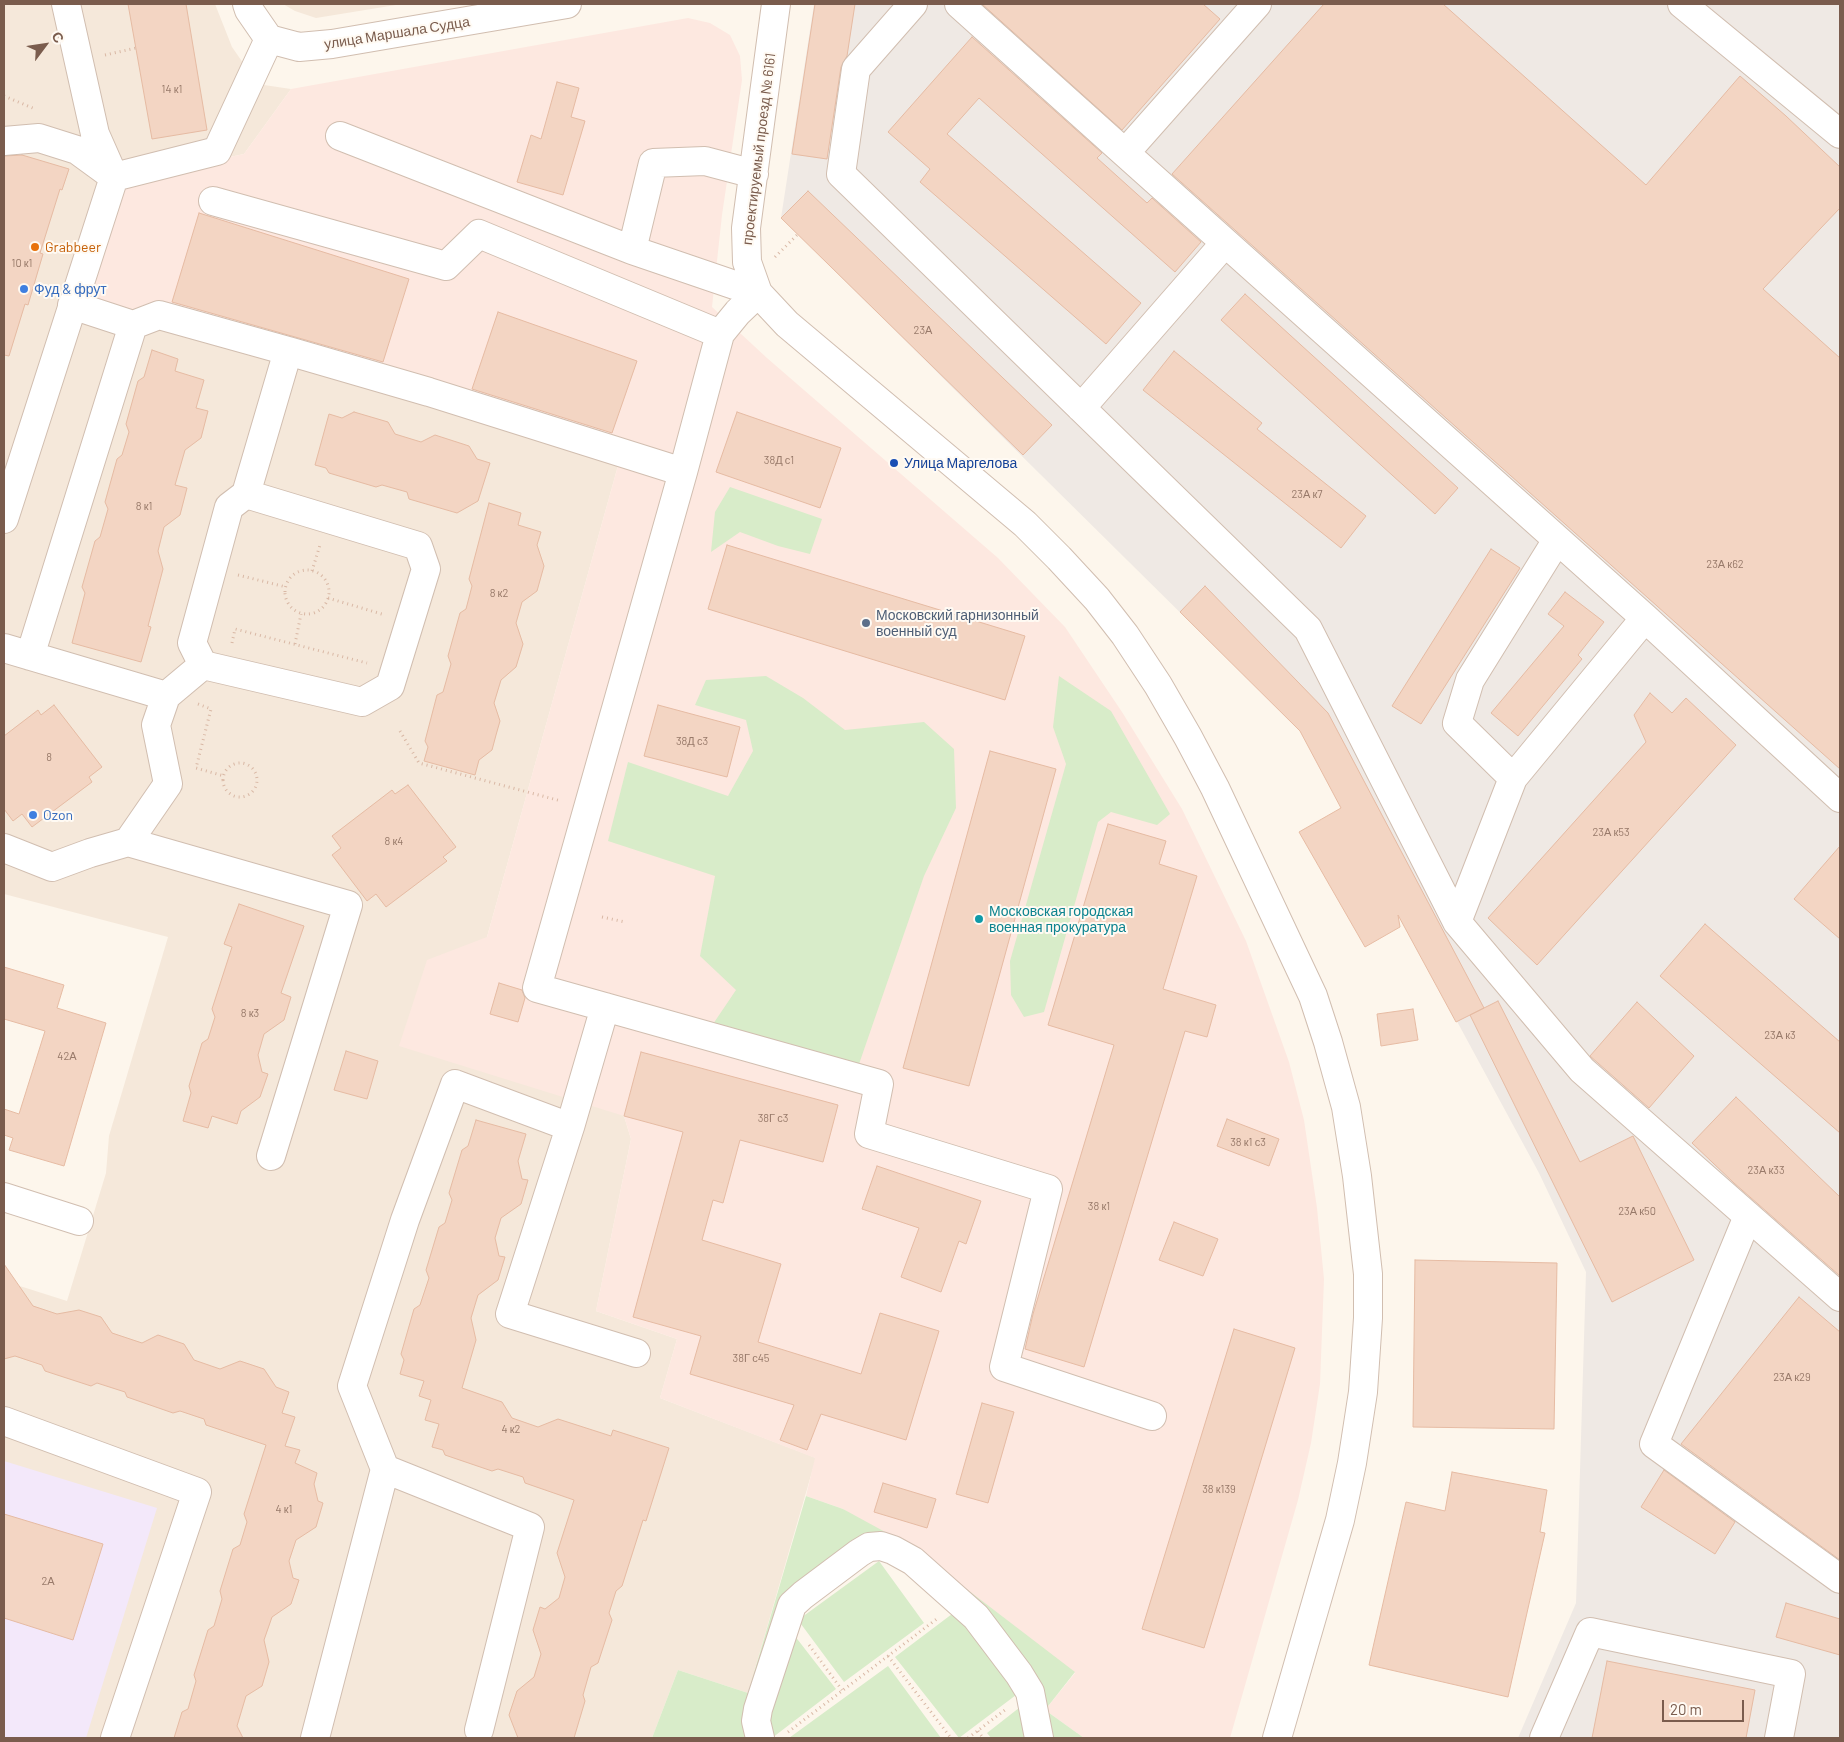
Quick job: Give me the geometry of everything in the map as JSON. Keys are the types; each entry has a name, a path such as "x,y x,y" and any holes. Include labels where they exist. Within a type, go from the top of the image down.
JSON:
{"street":[{"path":"4,519 114,177 95,134 66,4"},
{"path":"114,177 217,151 269,39 247,4"},
{"name":"улица Маршала Судца","path":"269,39 299,47 332,44 566,4"},
{"name":"проектируемый проезд № 6161","path":"758,293 747,262 746,228 776,4"},
{"path":"913,4 856,69 841,174 1308,629 1457,922 1582,1070 1840,1296"},
{"path":"959,4 1645,618 1840,798"},
{"path":"1125,154 1257,4"},
{"path":"1682,4 1840,134"},
{"path":"340,136 632,250 758,293 787,324 1025,524 1098,599 1125,635 1158,685 1223,805 1313,996 1328,1042 1347,1115 1357,1176 1368,1274 1368,1318 1363,1392 1352,1463 1340,1520 1277,1738"},
{"path":"4,140 39,138 77,150 114,177"},
{"path":"632,250 653,163 705,161 754,174"},
{"path":"213,200 446,266 479,234 720,334"},
{"path":"1081,408 1225,243"},
{"path":"758,293 738,312 720,334 683,472 537,988 879,1084 869,1134 1048,1189 1004,1367 1152,1416"},
{"path":"72,306 133,325 159,314 429,392 683,472"},
{"path":"30,656 133,325"},
{"path":"246,494 418,546 426,569 390,686 362,702 214,668 192,643 229,507 246,494 288,351"},
{"path":"1514,778 1457,723 1470,680 1557,540"},
{"path":"1457,922 1514,778 1645,618"},
{"path":"4,648 172,692"},
{"path":"128,842 168,784 156,725 172,692 214,668"},
{"path":"4,848 52,867 128,842 348,905 271,1156"},
{"path":"605,1007 570,1127 510,1314 636,1353"},
{"path":"314,1738 384,1469 352,1386 405,1220 455,1084 570,1127"},
{"path":"4,1198 79,1221"},
{"path":"1748,1216 1654,1444 1840,1579"},
{"path":"4,1421 197,1492 115,1738"},
{"path":"384,1469 530,1526 479,1730"},
{"path":"760,1738 756,1721 758,1708 792,1605 859,1553 869,1548 881,1546 913,1561 976,1617 1019,1674 1030,1692 1039,1738"},
{"path":"1544,1738 1590,1632 1790,1674 1779,1738"}],"path":[{"path":"775,257 798,234"},
{"path":"212,568 286,587"},
{"path":"303,571 312,571 321,576 327,584 328,598 320,610 311,614 301,614 293,609 287,601 286,587 294,575 303,571"},
{"path":"328,598 410,622"},
{"path":"295,644 301,614"},
{"path":"214,668 236,629 372,664 362,702"},
{"path":"172,692 188,701 212,709 196,768 224,776"},
{"path":"400,730 420,763 587,808"},
{"path":"244,763 256,773 255,788 250,794 243,797 236,796 229,793 224,786 224,776 230,766 244,763"},
{"path":"602,917 625,922"},
{"path":"787,1732 959,1602"},
{"path":"788,1616 842,1690"},
{"path":"888,1656 951,1738"},
{"path":"968,1738 1030,1692"},
{"path":"978,1731 983,1738"}],"shaded area":[{"path":"4,4 215,4 232,47 250,73 264,85 291,89 244,154 116,181 619,462 487,937 624,1116 631,1139 596,1311 677,1339 660,1398 816,1458 748,1693 678,1670 652,1738 4,1738 4,1281 67,1301 106,1173 109,1136 168,937 4,894"},
{"path":"283,4 402,4 316,18 295,11"},
{"path":"814,4 1840,4 1840,1738 1518,1738 1576,1603 1586,1272 1539,1173 1300,731 781,218"},
{"path":"688,18 710,23 730,35 740,56 742,80 722,215 712,307 767,358 998,558 1065,627 1122,712 1182,809 1246,941 1289,1062 1304,1120 1317,1208 1324,1279 1320,1384 1311,1443 1298,1500 1230,1738 1084,1738 1045,1710 1075,1673 843,1509 806,1496 815,1458 660,1398 677,1339 596,1311 631,1139 624,1116 399,1046 427,960 487,937 619,462 82,302 116,181 244,154 291,89"},
{"path":"4,1461 157,1508 86,1738 4,1738"}],"green space":[{"path":"730,487 822,519 810,554 778,546 740,532 711,552 715,512"},
{"path":"766,676 803,698 845,730 924,722 954,749 956,808 924,876 858,1067 711,1027 736,990 700,956 715,876 608,841 628,762 728,796 753,751 746,720 695,705 706,680"},
{"path":"1059,676 1111,711 1170,814 1157,825 1111,812 1098,822 1044,1012 1024,1017 1011,995 1010,961 1066,764 1053,727"},
{"path":"806,1496 843,1509 909,1545 1075,1672 1045,1710 1084,1738 1047,1738 1043,1709 897,1542 798,1588 751,1738 652,1738 678,1670 748,1693"},
{"path":"879,1561 924,1623 844,1682 798,1620"},
{"path":"956,1611 1020,1692 959,1738 895,1657"},
{"path":"791,1631 836,1689 772,1738 766,1729"},
{"path":"888,1666 941,1738 789,1738"},
{"path":"1024,1704 1030,1738 991,1738 987,1733"}],"building":[{"path":"128,4 186,4 207,130 152,139"},
{"path":"815,4 855,4 847,56 841,67 827,159 792,154"},
{"path":"982,4 1203,4 1220,19 1122,130"},
{"path":"1324,4 1443,4 1646,185 1740,76 1840,167 1840,208 1763,289 1840,358 1840,769 1172,174"},
{"path":"972,37 1102,153 1097,158 1147,203 1152,198 1201,242 1175,272 979,98 947,134 1141,303 1106,344 920,182 930,169 888,132"},
{"path":"557,82 579,88 571,117 585,121 563,195 517,182 531,135 541,139"},
{"path":"22,155 69,169 62,190 60,189 40,253 43,254 28,305 25,304 9,356 4,355 4,156"},
{"path":"808,191 1052,425 1023,455 781,218"},
{"path":"199,213 409,279 383,362 172,302"},
{"path":"1245,294 1458,488 1435,514 1221,320"},
{"path":"498,312 637,361 612,433 472,389"},
{"path":"152,350 178,359 175,371 204,380 196,408 208,411 201,438 185,450 175,485 187,488 180,515 164,527 158,551 163,569 148,626 151,627 141,662 72,643 85,593 82,587 95,541 100,537 108,509 105,502 117,459 122,455 129,432 126,424 138,381 144,377"},
{"path":"1174,351 1262,423 1257,429 1366,516 1341,548 1143,390"},
{"path":"354,412 388,422 395,434 421,442 435,435 469,446 477,459 490,463 478,501 457,513 409,499 407,492 382,485 376,487 329,473 326,468 315,465 329,414 342,418"},
{"path":"737,412 841,448 820,508 716,472"},
{"path":"489,503 521,513 518,525 541,532 537,545 544,566 537,591 522,602 516,623 523,644 516,667 501,680 494,703 500,721 492,750 479,760 475,775 424,761 428,747 425,741 437,695 443,692 451,664 448,656 460,613 466,609 472,586 469,579"},
{"name":"Московский гарнизонный военный суд","path":"727,545 1025,636 1005,700 708,609"},
{"path":"1491,549 1520,568 1421,724 1392,706"},
{"path":"1205,586 1328,713 1484,1008 1456,1022 1398,915 1400,927 1365,947 1299,832 1341,808 1300,731 1180,612"},
{"path":"1565,592 1604,622 1578,655 1582,659 1518,736 1491,713 1564,626 1548,614"},
{"path":"1650,693 1672,713 1686,698 1736,745 1537,965 1488,918 1646,742 1634,715"},
{"path":"54,705 102,767 89,777 92,782 32,827 22,814 13,821 4,809 4,736 38,710 41,715"},
{"path":"658,705 740,727 727,777 644,756"},
{"name":"Московская городская военная прокуратура","path":"990,751 1056,769 969,1086 903,1068"},
{"path":"408,785 456,847 443,857 447,861 386,907 376,894 367,901 332,855 341,848 332,836 392,790 395,794"},
{"path":"1108,824 1166,841 1159,864 1197,876 1163,989 1216,1005 1207,1037 1185,1031 1084,1367 1025,1349 1033,1314 1114,1045 1048,1025"},
{"path":"1840,846 1840,939 1794,899"},
{"path":"239,904 304,926 281,993 291,997 284,1020 264,1034 258,1055 262,1072 268,1074 260,1097 241,1111 237,1124 212,1116 208,1128 183,1121 191,1093 189,1086 202,1043 208,1039 215,1017 212,1009 232,947 224,944"},
{"path":"1705,924 1840,1042 1840,1133 1660,976"},
{"path":"4,967 64,985 57,1008 106,1023 64,1166 9,1150 13,1138 4,1135 4,1109 19,1114 45,1031 4,1019"},
{"path":"499,983 522,990 525,998 518,1022 490,1014"},
{"path":"1498,1001 1580,1162 1633,1136 1694,1260 1612,1302 1470,1015"},
{"path":"1637,1002 1694,1056 1649,1108 1590,1056"},
{"path":"1413,1009 1418,1040 1381,1046 1377,1014"},
{"path":"346,1051 378,1061 367,1099 334,1090"},
{"path":"641,1052 838,1105 823,1162 740,1140 723,1203 713,1200 702,1240 781,1264 758,1342 861,1374 880,1313 939,1331 906,1440 821,1414 807,1450 780,1440 794,1405 690,1374 701,1336 633,1317 683,1132 624,1116"},
{"path":"1736,1097 1840,1197 1840,1276 1734,1183 1692,1143"},
{"path":"1227,1119 1279,1139 1269,1166 1217,1146"},
{"path":"476,1120 526,1134 518,1161 522,1179 528,1180 521,1204 501,1218 495,1238 499,1256 505,1257 498,1280 478,1295 471,1318 476,1340 462,1388 502,1402 512,1418 538,1427 558,1419 611,1436 613,1430 669,1448 646,1521 643,1520 622,1586 616,1591 609,1613 612,1620 598,1663 591,1667 583,1695 585,1701 574,1738 518,1738 509,1715 517,1691 534,1677 541,1654 533,1630 540,1607 545,1609 559,1598 565,1577 557,1553 574,1500 525,1483 523,1477 498,1469 492,1471 445,1455 443,1450 432,1447 439,1424 425,1420 431,1400 419,1396 424,1381 400,1374 404,1360 401,1354 414,1309 420,1305 429,1278 426,1270 439,1227 445,1223 452,1200 449,1193 462,1150 468,1146"},
{"path":"877,1166 981,1201 966,1244 959,1241 941,1292 901,1277 919,1228 862,1209"},
{"path":"1174,1222 1218,1239 1203,1276 1159,1260"},
{"path":"1415,1260 1557,1263 1554,1429 1413,1427"},
{"path":"4,1264 33,1306 57,1314 79,1310 101,1317 112,1333 142,1343 158,1335 184,1344 194,1360 220,1369 240,1361 264,1369 276,1387 289,1392 282,1413 295,1417 285,1446 300,1450 295,1463 317,1473 314,1484 318,1501 323,1503 316,1527 296,1540 289,1561 293,1578 299,1580 291,1604 272,1617 264,1640 269,1662 262,1686 246,1696 237,1726 243,1738 174,1738 182,1712 188,1709 196,1681 194,1675 208,1630 214,1626 222,1599 220,1591 233,1549 240,1545 247,1522 244,1514 266,1445 206,1425 204,1419 180,1411 173,1413 127,1397 125,1392 97,1383 91,1386 45,1371 42,1365 15,1356 4,1359"},
{"path":"1799,1297 1840,1332 1840,1560 1681,1444"},
{"path":"1234,1329 1295,1348 1204,1648 1142,1629"},
{"path":"982,1403 1014,1412 988,1503 956,1494"},
{"path":"1664,1470 1735,1522 1715,1554 1641,1507"},
{"path":"1452,1472 1547,1490 1540,1532 1545,1533 1508,1697 1369,1665 1406,1502 1445,1511"},
{"path":"883,1483 936,1499 927,1528 874,1512"},
{"path":"4,1514 103,1544 73,1640 4,1618"},
{"path":"1786,1603 1840,1619 1840,1655 1776,1637"},
{"path":"1607,1661 1755,1690 1746,1738 1592,1738"}],"place":[{"name":"Grabbeer","path":"35,247"},
{"name":"Фуд & фрут","path":"24,289"},
{"name":"Улица Маргелова","path":"894,463"},
{"name":"Московский гарнизонный военный суд","path":"866,623"},
{"name":"Ozon","path":"33,815"},
{"name":"Московская городская военная прокуратура","path":"979,919"}]}
